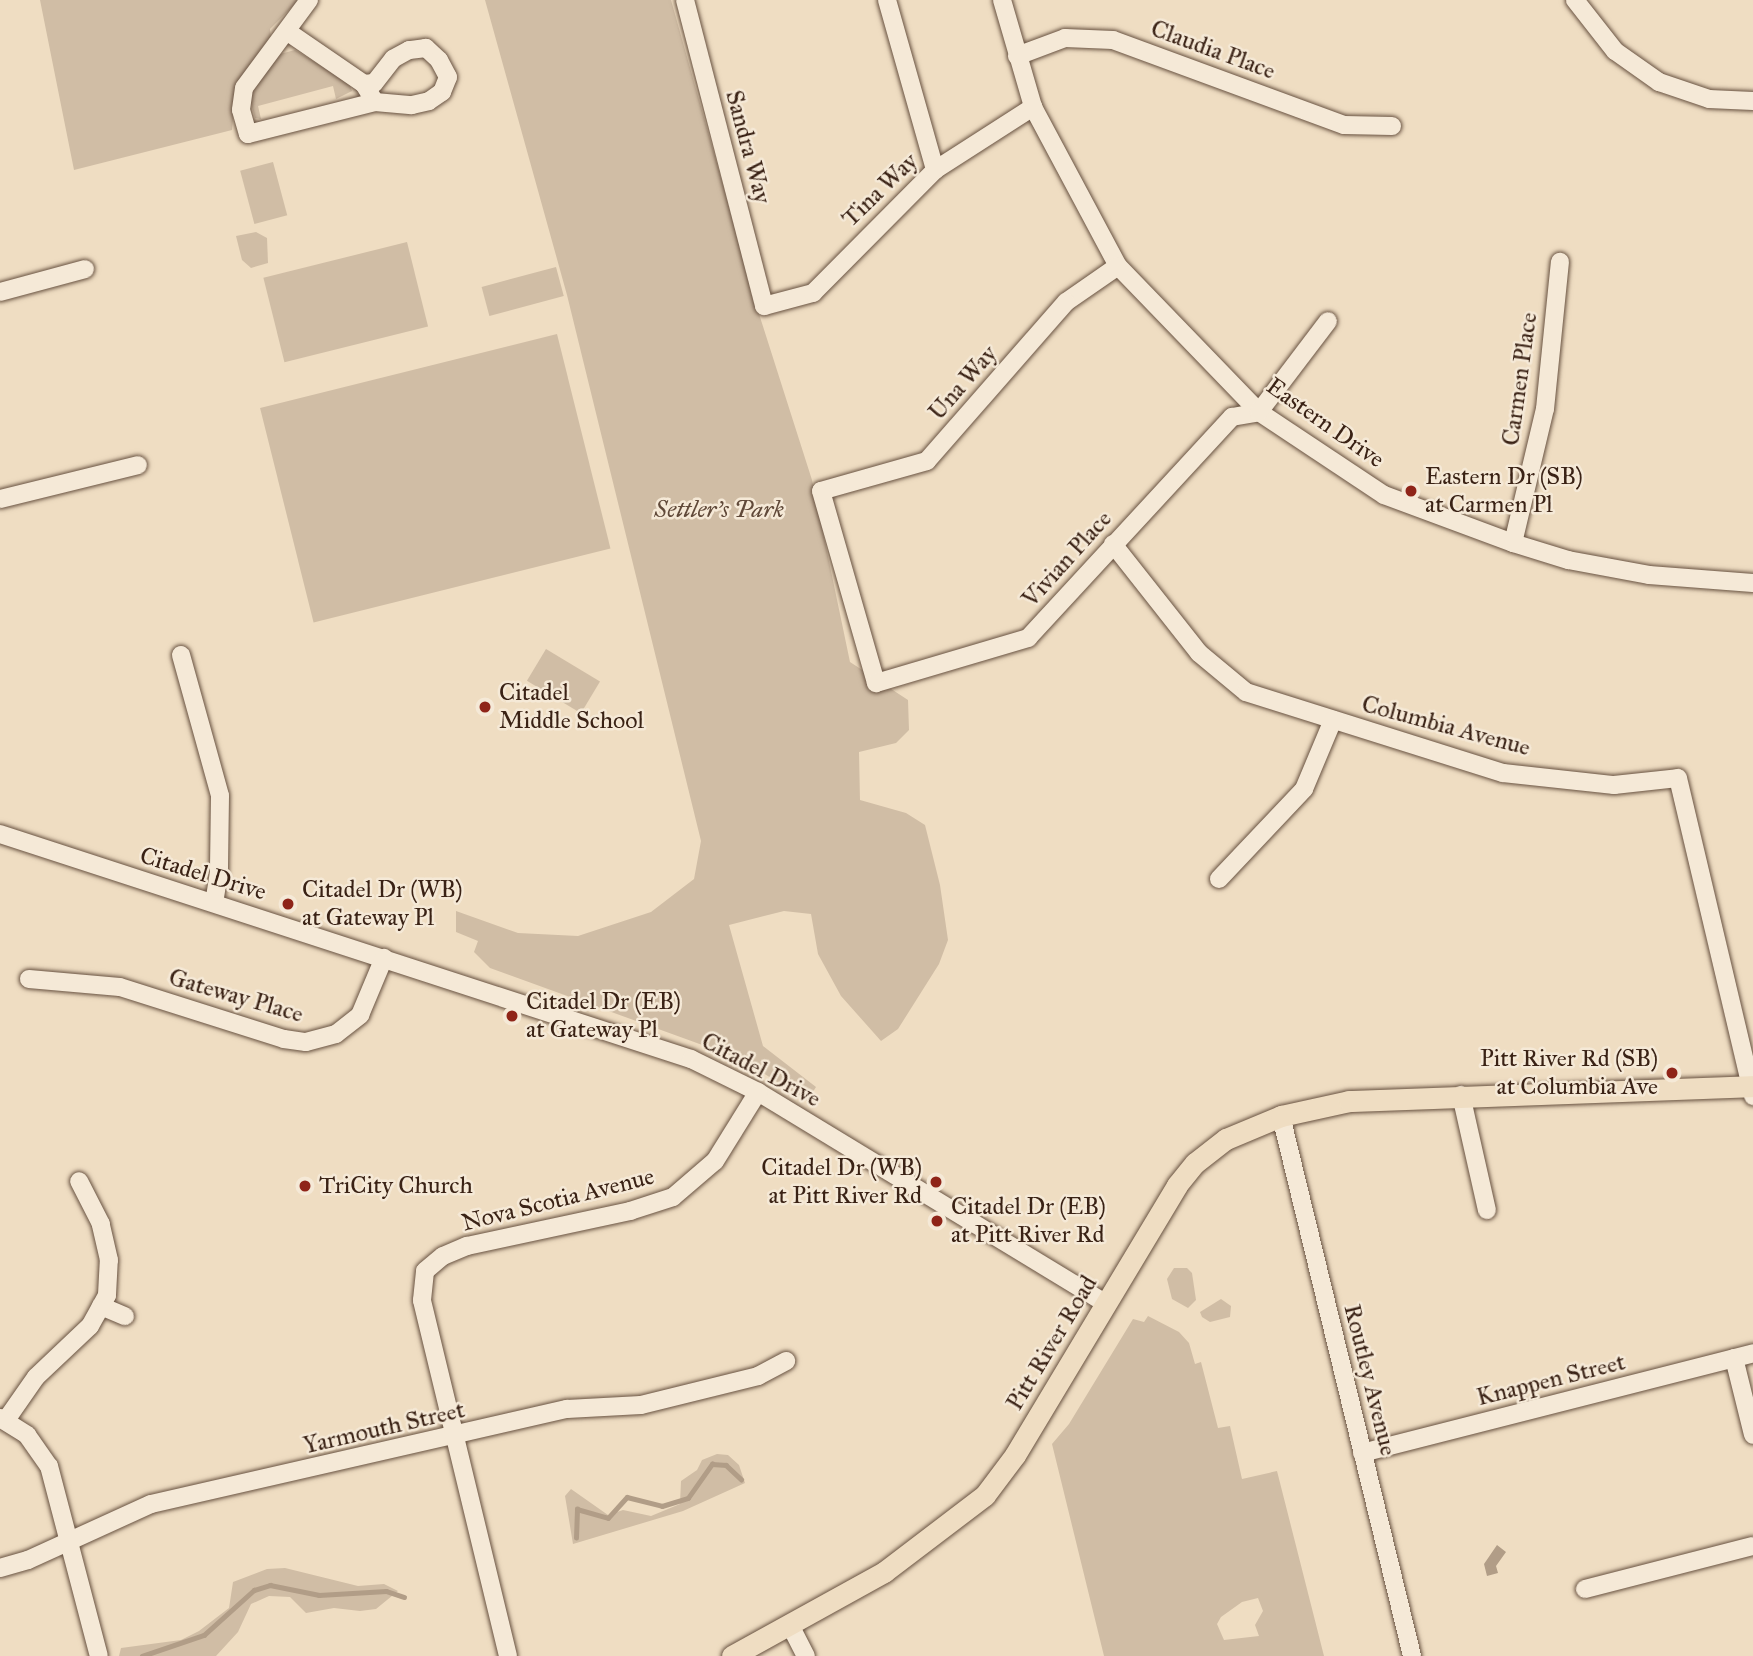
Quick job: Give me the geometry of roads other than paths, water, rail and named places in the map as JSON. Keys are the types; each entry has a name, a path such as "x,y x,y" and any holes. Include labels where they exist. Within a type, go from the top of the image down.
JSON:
{"main road":[{"name":"Pitt River Road","path":"732,1656 884,1572 985,1495 1015,1455 1167,1199 1195,1163 1226,1139 1280,1116 1349,1101 1461,1095 1752,1089"}],"street":[{"path":"309,0 288,32 244,88 241,110 248,134 374,102 412,106 429,101 442,92 448,77 439,60 426,48 409,50 393,59 374,83 364,84"},
{"name":"Sandra Way","path":"685,0 764,306"},
{"path":"887,0 935,170"},
{"name":"Eastern Drive","path":"1002,0 1033,107 1118,265 1259,412 1384,495 1513,542 1568,560 1649,575 1753,583"},
{"path":"1575,0 1615,51 1658,82 1709,99 1753,101"},
{"path":"288,32 364,84 374,102"},
{"name":"Claudia Place","path":"1017,56 1065,38 1113,40 1344,125 1392,126"},
{"name":"Tina Way","path":"764,306 813,293 935,170 1033,107"},
{"name":"Carmen Place","path":"1513,542 1545,409 1560,262"},
{"name":"Una Way","path":"876,683 821,491 927,461 1066,302 1118,265"},
{"path":"0,292 85,269"},
{"path":"1259,412 1328,321"},
{"name":"Vivian Place","path":"876,683 1028,638 1232,417 1259,412"},
{"path":"0,499 138,465"},
{"name":"Columbia Avenue","path":"1114,544 1199,653 1246,692 1503,773 1614,785 1678,778 1752,1089"},
{"path":"181,655 220,796 219,872 214,903"},
{"path":"1219,879 1304,789 1333,720"},
{"name":"Citadel Drive","path":"0,834 662,1048 758,1092 1106,1304"},
{"name":"Gateway Place","path":"29,979 120,987 284,1039 306,1042 336,1034 360,1015 384,958"},
{"name":"Nova Scotia Avenue","path":"508,1656 422,1300 425,1271 443,1255 467,1246 630,1211 673,1197 715,1161 758,1092"},
{"path":"1461,1095 1487,1210"},
{"name":"Routley Avenue","path":"1280,1116 1412,1656"},
{"path":"79,1181 101,1224 109,1260 107,1295 90,1326 36,1377 3,1419 27,1435 49,1466 99,1656"},
{"path":"101,1306 125,1316"},
{"name":"Knappen Street","path":"1362,1454 1753,1353"},
{"path":"1734,1359 1753,1435"},
{"name":"Yarmouth Street","path":"0,1568 28,1560 151,1504 454,1438 567,1409 641,1405 758,1376 786,1361"},
{"path":"1585,1589 1753,1546"},
{"path":"790,1625 806,1656"}],"waterway":[{"path":"576,1538 577,1509 608,1518 627,1497 662,1506 688,1498 712,1464 726,1465 741,1479"},
{"path":"142,1656 204,1635 254,1590 270,1585 319,1595 386,1591 404,1597"}],"place":[{"name":"Eastern Dr (SB) at Carmen Pl","path":"1411,491"},
{"name":"Citadel Middle School","path":"485,707"},
{"name":"Citadel Dr (WB) at Gateway Pl","path":"288,904"},
{"name":"Citadel Dr (EB) at Gateway Pl","path":"512,1016"},
{"name":"Pitt River Rd (SB) at Columbia Ave","path":"1672,1073"},
{"name":"Citadel Dr (WB) at Pitt River Rd","path":"936,1182"},
{"name":"TriCity Church","path":"305,1186"},
{"name":"Citadel Dr (EB) at Pitt River Rd","path":"937,1221"}],"park label":[{"name":"Settler's Park","path":"719,510"}]}
